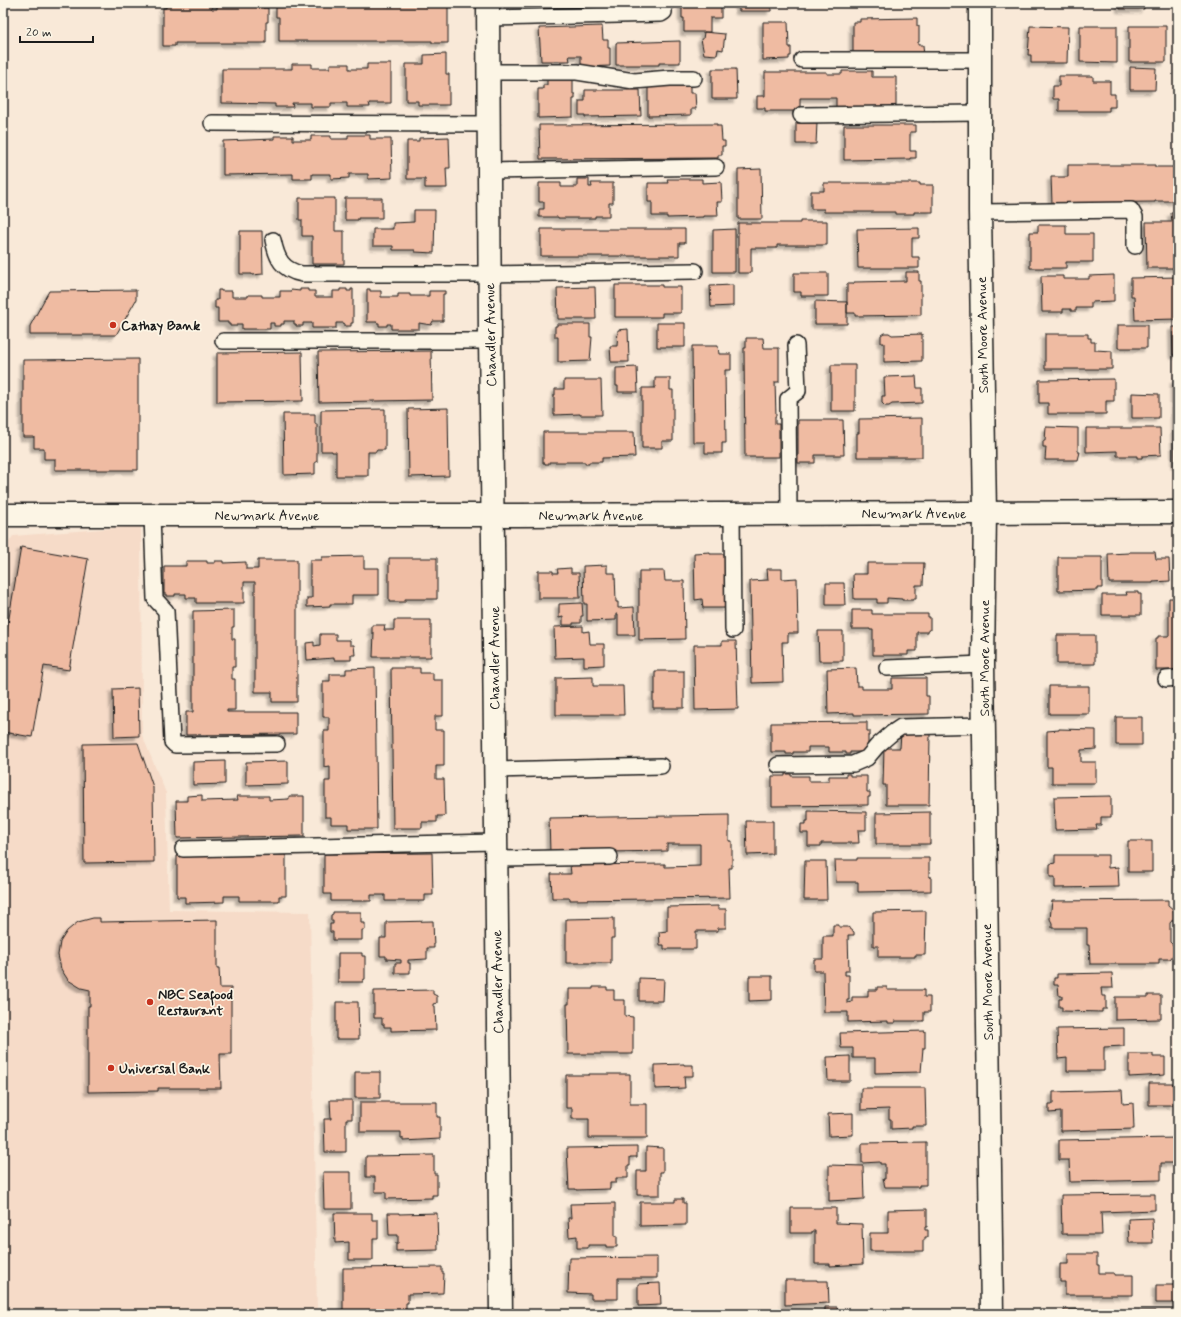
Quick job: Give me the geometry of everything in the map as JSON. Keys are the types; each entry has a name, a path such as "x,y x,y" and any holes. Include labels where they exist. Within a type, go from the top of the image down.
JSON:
{"street":[{"name":"South Moore Avenue","path":"980,3 980,212 985,513 983,664 992,1314"},
{"name":"Chandler Avenue","path":"488,11 489,274 493,515 495,851 501,1314"},
{"name":"Newmark Avenue","path":"3,515 493,515 1178,512"}],"lane":[{"path":"488,11 661,14 664,12 664,3"},
{"path":"802,60 980,60"},
{"path":"488,72 577,72 634,81 694,78"},
{"path":"801,115 980,113"},
{"path":"212,124 488,124"},
{"path":"489,171 716,167"},
{"path":"980,212 1131,210 1135,216 1135,246"},
{"path":"273,240 276,255 284,266 293,272 302,274 489,274 695,271"},
{"path":"223,341 490,341"},
{"path":"789,514 788,399 798,391 796,345"},
{"path":"732,514 733,630"},
{"path":"152,515 155,599 166,611 172,742 175,745 277,744"},
{"path":"887,668 983,664"},
{"path":"778,765 853,764 867,758 877,746 901,727 984,725"},
{"path":"495,770 661,766"},
{"path":"183,849 495,851 610,858"}],"shaded area":[{"path":"141,526 142,735 166,793 169,910 310,912 317,1314 3,1314 3,551 13,536"}],"building":[{"path":"166,3 212,3 212,9 217,9 217,3 263,3 263,8 268,8 266,43 175,43 175,46 163,46 163,8 166,8"},
{"path":"283,3 330,3 330,7 339,7 339,3 385,3 385,6 394,6 394,3 446,3 446,6 448,6 448,43 432,43 432,41 279,41 279,17 276,17 276,7 283,7"},
{"path":"538,3 591,3 591,6 588,6 588,8 582,8 582,6 549,6 549,9 542,9 542,7 538,7"},
{"path":"599,3 651,3 651,5 649,5 649,8 644,8 644,5 606,6 606,8 601,8"},
{"path":"682,3 721,3 721,18 710,18 710,32 684,32"},
{"path":"739,3 771,3 771,11 739,11"},
{"path":"1120,3 1144,3 1144,9 1120,9"},
{"path":"917,18 917,26 919,26 918,45 923,45 924,57 853,53 853,22 860,22 860,19"},
{"path":"763,22 788,22 789,47 791,47 791,56 789,56 789,59 763,60"},
{"path":"602,26 603,40 608,40 608,48 610,48 610,66 581,67 581,56 569,56 570,61 541,61 539,28"},
{"path":"1030,26 1068,27 1067,63 1031,63 1031,55 1028,55"},
{"path":"1080,26 1117,26 1117,63 1080,62"},
{"path":"1129,26 1166,26 1166,62 1129,62"},
{"path":"704,32 725,34 723,50 718,49 717,55 704,54 701,39 703,39"},
{"path":"680,41 680,63 659,63 659,65 616,65 616,43"},
{"path":"446,54 446,74 449,74 449,105 418,105 418,101 406,101 406,64 424,64 424,55"},
{"path":"292,64 312,64 312,68 330,68 330,64 349,64 349,69 367,69 367,64 391,64 391,103 369,103 370,107 347,107 347,103 331,103 331,107 311,107 311,103 292,103 293,107 275,107 275,104 222,103 222,69 292,69"},
{"path":"1130,67 1156,68 1155,90 1130,90"},
{"path":"712,69 736,69 737,99 712,99"},
{"path":"842,71 872,71 872,77 896,77 896,109 836,107 836,98 800,98 800,111 765,111 765,108 757,108 757,96 765,96 765,72 827,72 827,74 842,74"},
{"path":"1059,76 1093,76 1093,81 1110,81 1110,94 1115,94 1115,107 1109,107 1109,111 1059,111 1059,99 1053,99 1053,86 1059,86"},
{"path":"573,77 573,94 575,94 575,99 573,99 573,117 538,118 538,89 543,89 543,85 547,85 547,78"},
{"path":"648,86 690,86 690,93 695,93 696,109 691,109 691,115 648,116"},
{"path":"585,90 640,90 641,116 585,117 585,115 579,115 579,101 585,101"},
{"path":"796,123 817,123 816,144 796,144"},
{"path":"717,124 717,126 721,126 722,141 725,141 725,146 722,146 722,155 718,155 718,158 540,159 539,125"},
{"path":"844,125 916,125 916,132 910,132 910,151 916,151 916,158 844,160"},
{"path":"348,135 370,135 370,139 391,139 392,178 368,179 368,174 349,174 349,178 331,179 331,174 312,174 312,179 293,179 293,174 223,175 223,141 274,139 274,136 293,136 293,140 311,140 311,136 331,136 331,139 348,139"},
{"path":"449,137 450,168 446,168 447,188 425,188 425,179 407,179 407,141 419,141 419,138"},
{"path":"1068,165 1155,165 1155,167 1176,167 1176,201 1052,203 1051,177 1068,177"},
{"path":"761,169 762,219 738,219 738,170"},
{"path":"577,179 589,179 589,187 592,187 591,183 613,183 613,203 609,203 609,216 595,216 595,218 539,217 539,209 544,209 544,202 539,202 539,183 561,183 561,187 577,187"},
{"path":"667,179 702,179 702,183 721,182 722,202 717,202 718,216 667,218 667,216 652,216 652,202 648,202 648,183 668,183"},
{"path":"824,183 920,183 920,185 933,185 933,212 895,214 895,212 824,212 824,209 811,209 811,191 824,191"},
{"path":"299,198 335,198 335,231 344,231 344,264 312,264 312,236 302,236 302,220 299,220"},
{"path":"345,198 382,198 382,218 358,218 358,220 345,220"},
{"path":"414,210 435,210 434,253 415,252 415,250 393,250 393,246 373,246 373,229 393,229 393,223 414,222"},
{"path":"1171,213 1178,213 1178,268 1147,268 1146,222 1172,222"},
{"path":"800,221 827,221 827,245 777,245 777,248 751,248 751,273 738,273 738,223 800,223"},
{"path":"1038,225 1066,225 1066,234 1093,234 1093,262 1066,262 1066,268 1030,268 1030,232 1038,232"},
{"path":"919,228 919,238 912,238 912,257 919,257 919,268 858,268 857,229"},
{"path":"541,229 685,229 685,243 679,243 679,256 541,256"},
{"path":"735,229 735,272 713,272 713,230"},
{"path":"240,231 262,231 263,274 240,274"},
{"path":"906,272 919,272 919,281 921,281 921,315 855,316 855,313 847,313 847,284 854,284 854,282 906,281"},
{"path":"794,273 828,273 828,296 801,296 801,292 794,292"},
{"path":"1114,275 1114,301 1091,302 1091,308 1076,308 1076,311 1071,311 1071,309 1063,309 1063,312 1042,312 1041,276 1063,276 1063,279 1089,279 1089,276"},
{"path":"1178,277 1178,319 1135,320 1134,296 1131,296 1131,278"},
{"path":"615,285 662,285 662,287 681,287 681,313 662,313 662,317 615,317"},
{"path":"733,285 733,306 711,307 710,286"},
{"path":"595,287 596,319 558,319 557,288"},
{"path":"300,289 315,291 315,297 333,297 333,291 347,289 347,291 351,291 351,289 353,289 353,323 351,323 351,326 344,326 344,323 336,323 336,328 312,328 312,323 303,323 303,326 296,326 294,321 284,321 284,324 281,324 281,326 274,326 274,323 270,323 270,329 242,329 242,324 230,326 228,322 218,322 218,308 215,308 215,300 218,300 218,290 232,291 232,297 262,295 262,297 280,297 280,291 300,291"},
{"path":"367,289 370,289 370,291 381,291 381,297 398,297 398,294 410,294 410,296 429,296 429,291 445,291 445,294 443,294 443,321 433,321 431,325 419,323 419,329 391,329 391,324 387,324 387,326 379,326 379,323 377,322 367,322"},
{"path":"136,290 136,300 116,335 30,335 30,326 49,291"},
{"path":"815,301 847,302 847,324 815,324"},
{"path":"657,323 685,323 685,347 657,347"},
{"path":"557,324 590,324 590,337 592,337 590,361 558,362 558,337 555,337 555,326 557,326"},
{"path":"1118,325 1147,325 1147,348 1118,348"},
{"path":"1172,327 1178,327 1178,355 1173,355"},
{"path":"628,329 629,362 611,362 610,346 617,346 618,330"},
{"path":"884,333 889,333 892,335 922,334 922,361 884,362 884,343 881,343 881,335"},
{"path":"1045,334 1088,334 1088,338 1091,338 1091,342 1095,342 1095,350 1112,351 1112,369 1045,369"},
{"path":"746,338 763,338 764,348 779,348 779,382 775,382 775,424 779,424 779,457 745,457 744,348 746,348"},
{"path":"692,346 718,346 719,354 731,354 731,370 725,370 726,443 722,443 722,453 705,453 705,442 693,442"},
{"path":"431,351 432,400 319,402 318,352"},
{"path":"302,352 303,401 217,402 217,353"},
{"path":"138,359 138,470 55,470 55,459 44,459 44,448 34,448 34,437 23,437 23,360"},
{"path":"831,365 855,365 855,411 831,411"},
{"path":"637,367 638,392 618,392 618,386 616,386 616,368"},
{"path":"916,376 917,388 922,388 922,403 892,404 885,406 882,403 882,396 885,396 884,377"},
{"path":"655,378 670,378 670,390 673,390 673,441 662,441 662,448 642,448 642,388 655,388"},
{"path":"1114,379 1114,401 1106,401 1106,414 1048,414 1048,403 1039,403 1039,380"},
{"path":"564,380 601,380 602,415 554,415 555,389 564,389"},
{"path":"1174,380 1178,380 1178,465 1175,465"},
{"path":"1132,393 1159,394 1159,418 1132,418"},
{"path":"448,408 449,476 409,477 408,409"},
{"path":"385,409 385,450 368,452 368,476 336,476 336,452 321,451 321,410"},
{"path":"283,414 315,414 315,424 317,424 317,462 315,462 315,474 284,475"},
{"path":"922,418 922,457 857,457 857,433 859,433 859,419"},
{"path":"798,420 843,420 844,455 815,455 815,463 798,463"},
{"path":"1046,427 1078,428 1078,452 1080,452 1078,460 1045,460 1046,447 1043,447 1043,441 1045,441"},
{"path":"1086,428 1160,428 1161,455 1142,456 1142,458 1137,458 1137,456 1117,456 1117,451 1086,452"},
{"path":"543,432 634,432 635,457 602,458 602,462 589,462 589,464 585,464 585,462 549,462 549,464 545,464 543,463"},
{"path":"21,547 88,559 69,670 44,666 32,737 3,732 3,653"},
{"path":"710,552 710,554 727,554 726,608 703,608 702,599 695,600 694,553"},
{"path":"1155,552 1156,559 1169,559 1170,581 1153,583 1109,583 1108,554"},
{"path":"364,556 364,568 379,568 379,595 352,595 352,604 330,604 330,606 307,607 307,598 312,598 312,586 310,586 310,560 322,560 322,557"},
{"path":"1058,557 1102,557 1102,588 1098,588 1098,590 1058,591"},
{"path":"389,558 437,558 437,599 405,599 405,602 389,602"},
{"path":"258,560 297,560 297,702 272,702 272,692 255,692 255,582 244,582 244,603 196,603 196,598 186,598 186,594 166,596 166,594 164,594 164,566 186,566 186,561 207,561 207,563 215,563 215,561 224,561 224,563 246,562 246,569 258,569"},
{"path":"867,563 924,563 923,585 916,585 916,599 902,600 887,598 887,603 877,603 877,599 854,599 853,574 867,574"},
{"path":"607,565 607,573 615,573 616,602 618,602 618,608 634,607 635,635 618,635 618,614 616,614 616,620 587,621 587,604 584,604 583,566"},
{"path":"571,568 571,573 579,573 580,598 538,598 538,571 553,571 553,573 558,573 557,569"},
{"path":"767,569 782,569 782,579 797,578 798,633 788,633 788,642 782,642 783,682 752,683 750,581 768,580"},
{"path":"639,571 664,571 665,581 684,581 685,639 639,640"},
{"path":"826,583 844,583 845,605 826,605"},
{"path":"1126,592 1138,592 1138,594 1141,594 1141,615 1102,615 1102,595 1127,595"},
{"path":"1169,598 1178,598 1178,670 1156,670 1156,638 1158,638 1158,636 1169,636"},
{"path":"582,603 583,616 581,616 581,623 563,625 563,617 559,618 559,604"},
{"path":"234,610 232,639 235,639 235,667 232,667 232,679 235,679 235,710 227,710 227,712 296,712 296,734 186,735 186,712 193,712 193,611"},
{"path":"852,610 872,610 872,614 928,614 928,617 930,617 930,630 928,630 928,632 917,632 917,651 908,651 908,655 873,655 873,630 852,629"},
{"path":"394,620 431,620 431,657 373,657 374,633 372,633 372,625 385,625 384,630 394,630"},
{"path":"583,626 583,632 589,631 590,644 604,644 604,665 584,666 584,657 555,658 554,627"},
{"path":"818,631 843,631 843,661 819,661"},
{"path":"320,634 336,634 336,640 350,640 350,645 354,645 355,655 351,655 351,660 334,660 334,658 307,660 306,643 314,642 314,646 320,645"},
{"path":"1057,635 1095,635 1095,664 1057,664"},
{"path":"722,641 736,641 738,709 695,710 694,645 722,645"},
{"path":"375,668 377,829 348,829 348,824 331,824 331,817 325,817 325,781 330,781 330,766 324,767 324,731 329,731 329,717 323,717 323,681 330,681 330,674 346,674 346,669"},
{"path":"391,668 420,668 420,673 433,673 433,680 443,680 443,716 435,716 435,730 444,730 444,766 436,766 436,779 444,779 445,816 437,816 437,822 422,822 422,828 393,828"},
{"path":"856,668 857,686 862,686 862,689 892,689 892,678 926,678 926,696 929,696 929,714 828,714 827,669"},
{"path":"655,671 684,671 684,708 653,708 653,694 655,694"},
{"path":"593,677 593,686 623,686 624,715 556,715 556,678"},
{"path":"1049,686 1089,686 1089,714 1049,714"},
{"path":"138,688 139,736 114,737 113,689"},
{"path":"1116,717 1142,717 1142,745 1116,745"},
{"path":"867,722 867,731 870,731 870,736 868,736 868,752 850,752 850,754 846,754 846,752 829,752 829,747 808,747 808,752 793,752 793,754 786,754 786,752 771,752 771,723"},
{"path":"1059,729 1096,730 1096,749 1081,750 1081,762 1096,762 1096,783 1052,783 1052,767 1047,767 1047,731"},
{"path":"901,733 930,733 929,805 886,805 886,785 883,785 884,748 900,748"},
{"path":"138,743 153,787 154,862 84,863 83,744"},
{"path":"225,761 225,784 193,785 193,762"},
{"path":"288,761 288,784 246,785 246,762"},
{"path":"785,774 791,774 791,776 809,776 809,781 829,781 829,776 846,776 846,774 850,774 850,776 867,776 867,792 870,792 870,797 868,797 868,805 772,806 772,776 785,776"},
{"path":"202,795 202,801 238,800 237,796 269,796 269,800 289,799 289,796 304,796 304,836 177,838 176,801 187,801 187,796"},
{"path":"1111,796 1111,817 1101,817 1101,825 1096,825 1097,829 1055,830 1054,797"},
{"path":"808,811 866,812 866,830 858,830 859,843 821,843 821,846 808,846 808,833 801,833 801,824 806,824 806,821 808,821"},
{"path":"930,812 930,844 876,844 876,813"},
{"path":"729,815 729,841 732,841 732,868 729,868 730,898 570,900 570,898 552,898 551,874 571,874 570,865 665,864 665,867 700,866 700,844 667,844 667,851 550,853 549,818"},
{"path":"746,821 773,821 773,854 747,855"},
{"path":"1128,841 1152,841 1152,872 1128,872"},
{"path":"432,853 433,895 425,895 425,901 385,901 385,895 371,895 371,901 331,901 331,894 324,894 324,854"},
{"path":"286,855 286,896 279,896 279,901 239,901 239,896 224,896 224,902 185,903 185,897 177,897 177,856"},
{"path":"1055,855 1108,855 1108,868 1118,867 1119,887 1055,888 1055,877 1050,877 1050,864 1055,863"},
{"path":"857,858 929,858 931,891 858,892 858,882 836,882 835,860 857,860"},
{"path":"805,861 826,861 827,900 804,900"},
{"path":"1168,900 1168,905 1174,910 1175,917 1170,923 1170,942 1175,947 1175,953 1170,959 1159,959 1159,964 1090,964 1089,945 1087,945 1087,928 1052,928 1050,919 1052,901"},
{"path":"718,906 718,909 726,909 726,928 718,928 718,931 696,931 696,949 664,949 664,945 660,945 659,932 667,931 667,907"},
{"path":"926,911 925,955 915,955 915,957 878,957 878,946 873,946 873,912"},
{"path":"333,912 361,912 361,923 365,923 365,930 362,930 362,940 333,940 333,932 330,932 330,924 333,924 333,921 331,921 331,915"},
{"path":"93,918 100,918 100,922 217,920 217,968 219,968 220,988 231,988 231,1054 220,1054 221,1088 158,1088 158,1091 88,1092 88,1006 90,1006 90,990 81,988 68,980 61,969 58,955 60,942 67,931 78,922"},
{"path":"614,918 614,938 611,938 611,963 566,963 566,919"},
{"path":"433,921 434,948 427,948 427,959 408,960 408,963 410,963 410,973 395,973 395,963 401,963 401,960 386,959 386,956 380,956 380,938 386,938 386,922"},
{"path":"833,925 848,927 854,932 854,935 848,935 849,971 845,971 845,975 849,975 849,1000 847,1000 847,1003 852,1002 852,997 868,997 868,990 877,990 877,987 887,987 887,990 924,990 924,997 930,997 930,1012 924,1012 924,1021 895,1021 895,1023 888,1023 888,1021 848,1022 848,1012 824,1012 823,971 814,971 814,959 823,959 823,936 833,936"},
{"path":"338,953 362,953 362,956 365,956 365,979 363,982 338,982"},
{"path":"1112,973 1113,988 1101,988 1102,996 1106,996 1106,1009 1102,1009 1102,1012 1062,1011 1062,1007 1059,1007 1059,999 1062,999 1062,996 1059,996 1058,985 1054,985 1054,978 1057,978 1057,974"},
{"path":"749,976 772,976 772,1000 749,1001"},
{"path":"639,978 664,979 663,1001 639,1001"},
{"path":"593,987 607,987 607,990 614,990 614,1000 625,1000 625,1016 633,1017 633,1054 568,1054 567,1004 569,1004 569,989 593,989"},
{"path":"433,990 433,994 437,996 437,1003 433,1004 433,1006 435,1006 436,1030 391,1031 391,1027 384,1027 384,1024 382,1024 382,1018 374,1018 374,991"},
{"path":"1148,995 1161,995 1161,1019 1115,1020 1115,997 1148,997"},
{"path":"336,1002 358,1002 359,1039 336,1039"},
{"path":"1124,1028 1124,1046 1104,1047 1104,1071 1067,1071 1067,1058 1058,1059 1057,1029"},
{"path":"925,1031 925,1048 923,1048 921,1072 875,1073 875,1058 853,1058 853,1048 841,1048 840,1033"},
{"path":"1129,1054 1153,1054 1153,1057 1165,1057 1165,1075 1129,1077"},
{"path":"850,1056 850,1081 828,1081 827,1057"},
{"path":"655,1065 693,1065 693,1076 684,1076 685,1088 655,1089"},
{"path":"355,1072 380,1072 380,1098 355,1098"},
{"path":"630,1074 630,1104 647,1104 647,1138 589,1138 589,1119 572,1119 572,1108 566,1108 566,1075"},
{"path":"1149,1083 1173,1083 1174,1105 1149,1105"},
{"path":"861,1088 925,1088 926,1126 891,1129 889,1109 861,1110"},
{"path":"1122,1090 1123,1104 1133,1103 1134,1129 1061,1131 1061,1112 1049,1113 1049,1104 1053,1104 1053,1092"},
{"path":"330,1100 352,1100 352,1119 346,1119 346,1152 325,1152 324,1119 331,1119"},
{"path":"360,1102 437,1102 437,1117 440,1117 440,1139 403,1141 403,1138 401,1138 401,1132 360,1132"},
{"path":"853,1113 853,1135 829,1136 828,1114"},
{"path":"1178,1138 1178,1163 1161,1163 1161,1180 1070,1182 1069,1160 1059,1160 1059,1140"},
{"path":"926,1142 926,1185 919,1185 919,1187 885,1187 883,1179 885,1179 885,1164 880,1164 880,1162 862,1163 862,1143"},
{"path":"637,1147 637,1157 630,1157 630,1165 628,1165 628,1178 616,1178 616,1183 610,1183 610,1189 569,1189 567,1148"},
{"path":"646,1147 663,1148 663,1172 660,1172 660,1195 637,1195 637,1171 646,1171"},
{"path":"434,1155 434,1174 437,1174 437,1195 432,1195 432,1198 386,1199 386,1192 375,1192 375,1177 366,1177 366,1156"},
{"path":"829,1165 863,1166 864,1199 829,1201"},
{"path":"323,1172 351,1172 351,1209 324,1209"},
{"path":"1155,1194 1155,1210 1101,1212 1102,1235 1062,1234 1061,1195"},
{"path":"675,1199 683,1199 683,1203 686,1203 686,1225 640,1226 640,1202 675,1202"},
{"path":"615,1203 615,1236 617,1236 617,1247 606,1247 606,1245 588,1245 588,1248 577,1248 577,1236 569,1237 568,1218 571,1218 570,1204"},
{"path":"791,1208 836,1208 836,1223 862,1224 863,1264 830,1266 830,1264 815,1264 815,1231 812,1231 812,1233 791,1233"},
{"path":"927,1209 927,1227 925,1227 925,1230 928,1230 928,1237 925,1237 925,1240 923,1240 923,1251 870,1251 870,1233 888,1233 888,1210"},
{"path":"334,1213 372,1213 372,1220 378,1220 378,1238 373,1238 373,1260 349,1260 349,1242 335,1243"},
{"path":"388,1213 437,1213 438,1250 396,1251 398,1235 389,1235"},
{"path":"1152,1218 1153,1243 1129,1243 1128,1219"},
{"path":"1068,1254 1097,1254 1099,1273 1133,1275 1133,1295 1065,1295 1065,1282 1060,1282 1060,1264 1068,1264"},
{"path":"657,1257 657,1278 618,1278 618,1299 591,1299 591,1294 568,1293 569,1258"},
{"path":"442,1267 442,1273 444,1273 443,1293 408,1294 406,1314 343,1314 343,1268"},
{"path":"785,1280 828,1281 829,1303 785,1305"},
{"path":"660,1283 661,1305 638,1306 638,1284"},
{"path":"1156,1285 1178,1285 1178,1303 1156,1303"},
{"path":"825,1307 837,1307 838,1314 825,1314"},
{"path":"1064,1310 1078,1310 1078,1314 1064,1314"},
{"path":"1133,1311 1156,1311 1156,1314 1133,1314"}],"place":[{"name":"Cathay Bank","path":"113,325"},
{"name":"NBC Seafood Restaurant","path":"150,1002"},
{"name":"Universal Bank","path":"111,1068"}]}
